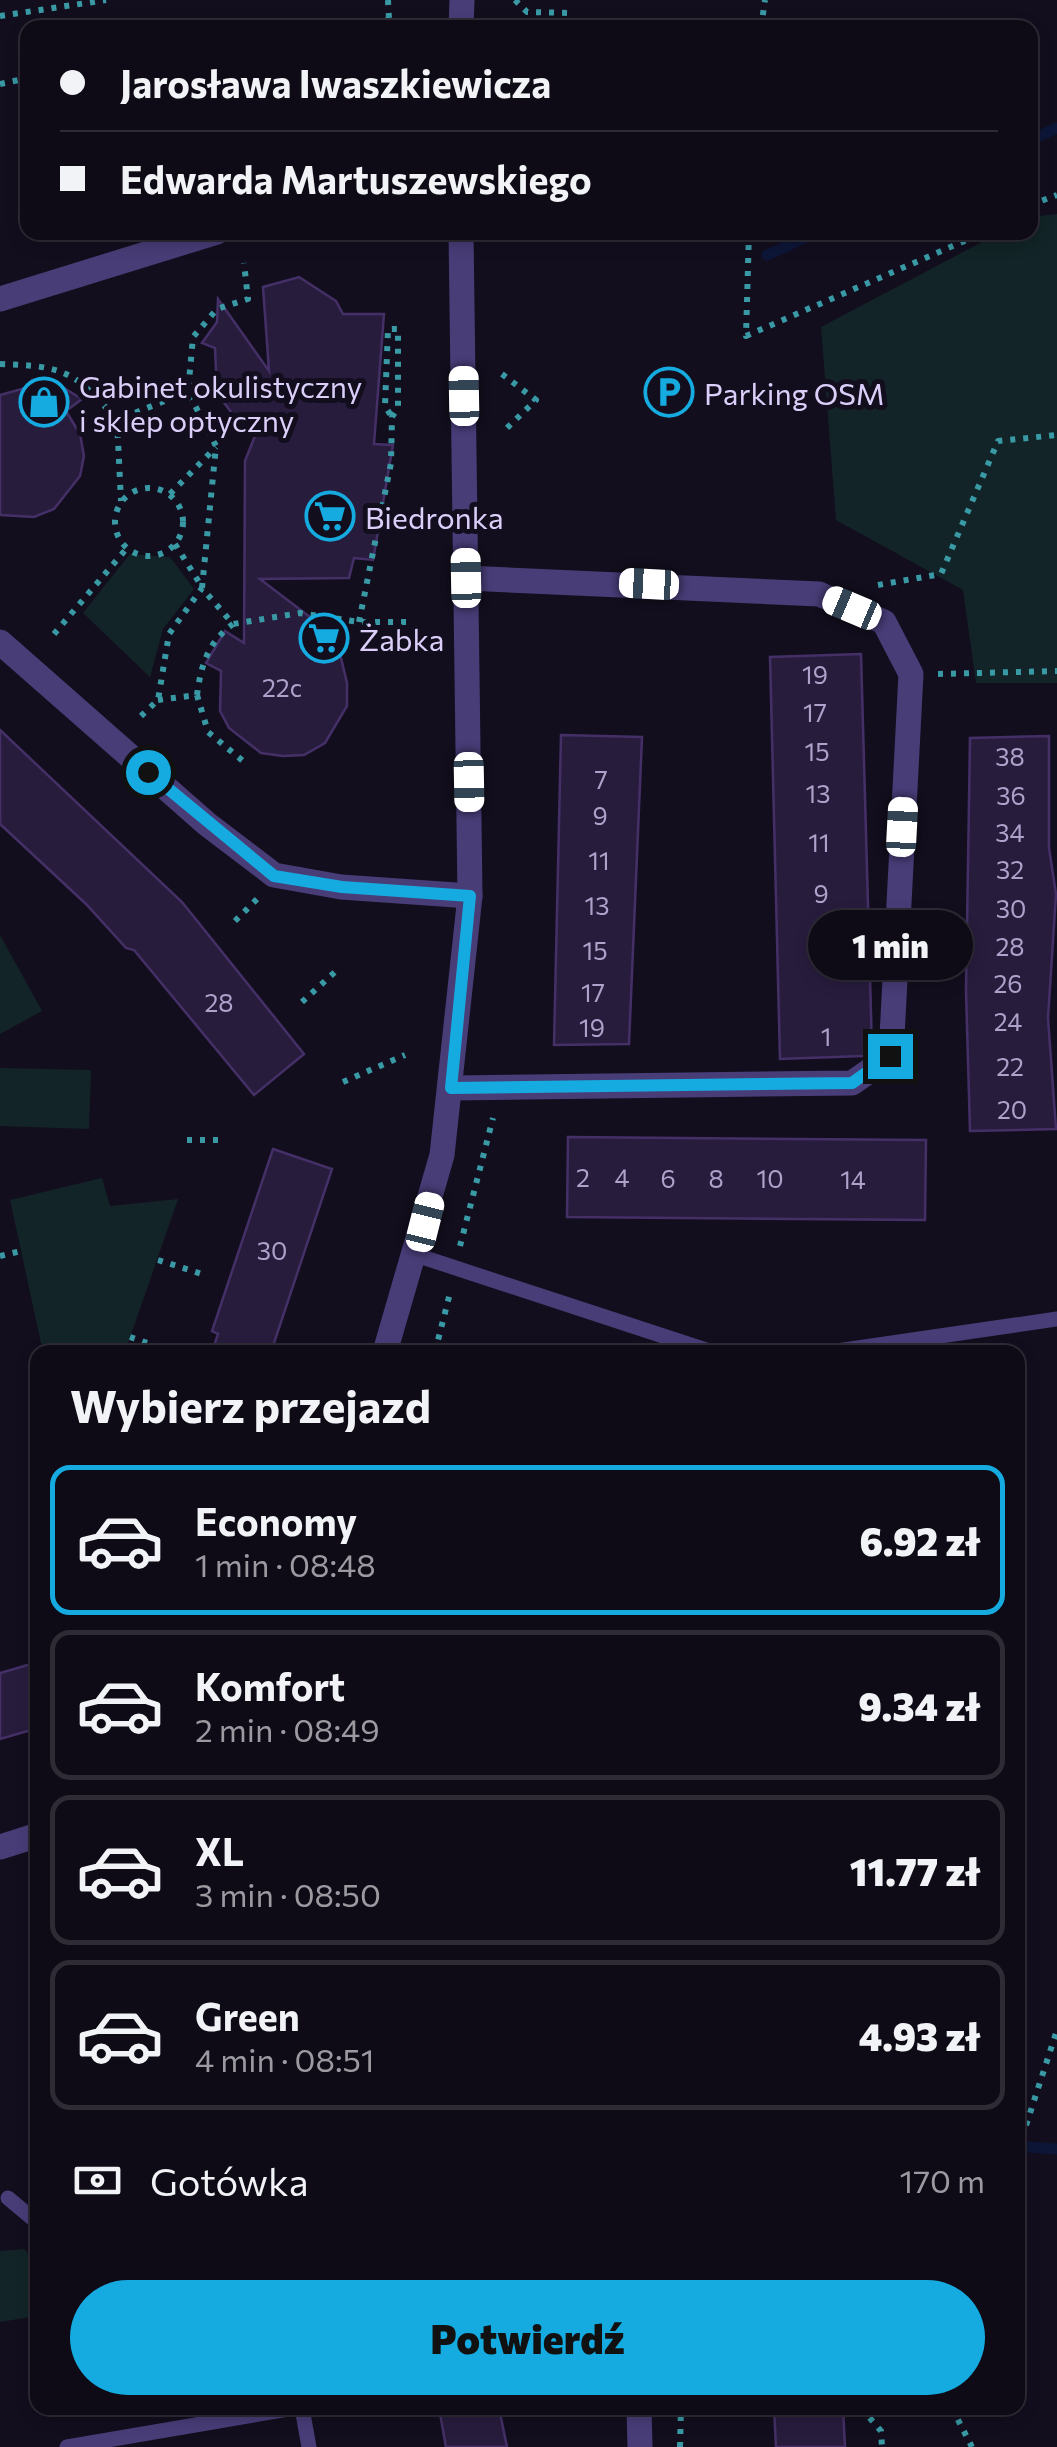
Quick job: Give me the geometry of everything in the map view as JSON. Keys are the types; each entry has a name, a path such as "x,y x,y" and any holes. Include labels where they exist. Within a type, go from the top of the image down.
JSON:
{"street":[{"path":"0,299 191,240"},
{"path":"387,1345 442,1155 470,896 461,240"},
{"path":"451,1088 852,1083 890,1056 910,674 884,622 819,594 581,580 466,578"},
{"path":"0,642 207,824 274,876 342,887 470,896"},
{"path":"0,1847 30,1838"},
{"path":"639,2415 640,2447"}],"lane":[{"path":"416,1255 692,1345"},
{"path":"880,1345 1057,1320"},
{"path":"8,2198 30,2216"},
{"path":"67,2447 253,2415"},
{"path":"303,2415 309,2447"}],"path":[{"path":"0,16 106,0"},
{"path":"515,0 527,12 571,14"},
{"path":"748,240 746,336 966,240"},
{"path":"158,700 169,634 202,588 216,446 188,392 193,337 217,309 248,299 244,263"},
{"path":"359,622 391,462 392,417 398,407 398,329 388,329 385,406 392,417"},
{"path":"0,364 54,366 88,387 117,420 121,502 115,524 127,548 156,556 176,544 184,524 170,494 150,488 129,494 121,502"},
{"path":"502,374 536,400 506,429"},
{"path":"398,380 411,379"},
{"path":"117,420 188,392"},
{"path":"871,586 941,574 998,441 1057,434"},
{"path":"170,494 216,446"},
{"path":"176,544 202,588 233,624"},
{"path":"54,634 127,548"},
{"path":"244,761 208,732 197,695 201,665 212,644 233,624 300,613 359,622 411,622"},
{"path":"910,674 1057,671"},
{"path":"141,716 158,700 197,695"},
{"path":"302,1002 336,971"},
{"path":"343,1082 405,1055"},
{"path":"437,1345 496,1108 496,1087"},
{"path":"187,1140 221,1140"},
{"path":"0,1256 21,1251"},
{"path":"158,1260 204,1276"},
{"path":"130,1337 152,1345"},
{"path":"1025,2128 1057,2030"},
{"path":"680,2447 681,2415"},
{"path":"868,2415 882,2430 882,2447"},
{"path":"956,2415 972,2447"}],"shaded area":[{"path":"1057,214 1057,683 976,683 963,590 836,520 821,327 986,240 1038,240 1038,216"},
{"path":"130,554 170,557 194,589 163,629 150,677 83,613"},
{"path":"0,935 42,1011 0,1034"},
{"path":"0,1068 91,1070 89,1129 0,1126"},
{"path":"102,1178 110,1206 178,1199 127,1345 41,1345 10,1200"},
{"path":"24,2249 30,2255 30,2317 0,2322 0,2251"}],"building":[{"path":"299,277 336,301 343,314 384,314 374,444 393,445 373,560 354,558 349,578 260,579 336,637 347,683 347,706 325,743 304,755 283,756 261,753 229,728 220,711 221,671 206,663 225,631 244,643 245,461 257,431 234,416 217,393 215,348 202,343 217,322 218,299 269,371 263,287"},
{"path":"49,379 82,399 66,411 80,434 84,456 80,476 54,509 34,517 0,515 0,395 29,387 32,380"},
{"path":"861,654 872,1049 863,1056 780,1059 770,657"},
{"path":"0,730 182,902 304,1054 254,1095 134,950 126,948 86,904 0,824"},
{"path":"561,735 642,737 629,1044 554,1045"},
{"path":"1049,736 1049,848 1056,894 1048,1018 1056,1129 970,1131 966,991 970,738"},
{"path":"568,1137 926,1140 925,1220 567,1217"},
{"path":"273,1149 332,1169 273,1345 214,1345 218,1334 212,1331"},
{"path":"30,1664 30,1730 0,1739 0,1673"},
{"path":"440,2415 500,2415 507,2447 446,2447"},
{"path":"774,2415 843,2415 845,2447 776,2447"}],"waterway":[{"path":"1038,136 1057,128"},
{"path":"767,255 800,240"},
{"path":"1027,2147 1057,2149"}],"place":[{"name":"Parking OSM","path":"669,392"},
{"name":"Gabinet okulistyczny i sklep optyczny","path":"44,402"},
{"name":"Biedronka","path":"330,516"},
{"name":"Żabka","path":"324,638"}],"route":[{"path":"148,772 274,876 342,887 470,896 451,1088 852,1083 890,1056"}]}
